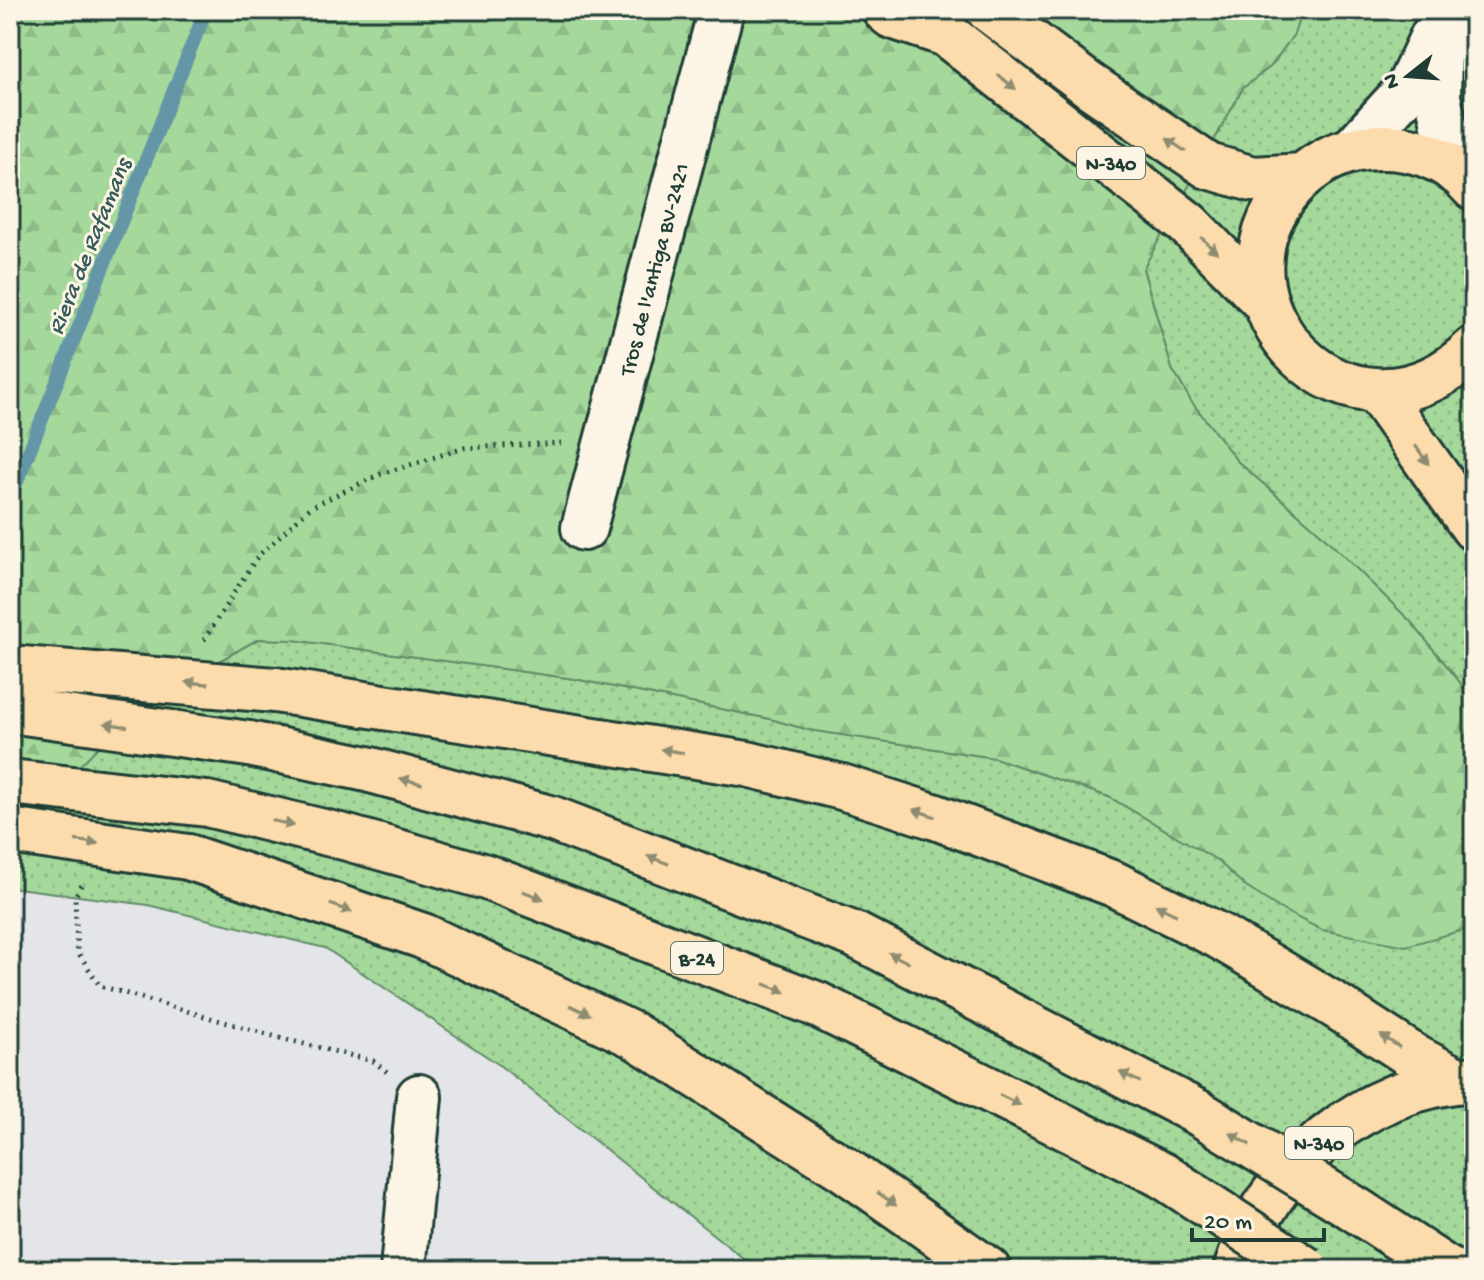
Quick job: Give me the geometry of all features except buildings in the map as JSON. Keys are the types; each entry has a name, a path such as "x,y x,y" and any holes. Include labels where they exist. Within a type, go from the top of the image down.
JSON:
{"main road":[{"path":"885,10 892,16 941,22"},
{"name":"N-340","path":"989,10 1089,85 1208,166 1253,179 1302,176"},
{"name":"N-340","path":"941,22 1188,224 1266,303 1285,340 1314,369 1341,384 1377,391 1401,389 1430,382 1456,367 1474,349"},
{"name":"N-340","path":"1266,303 1262,275 1263,248 1277,209 1302,176 1325,160 1353,149 1384,146 1414,150 1443,161 1464,179"},
{"path":"1377,391 1474,528"},
{"path":"10,668 275,690 747,764 842,787 936,817 1114,884 1219,936 1416,1058 1466,1080"},
{"path":"10,710 249,744 367,769 553,819 855,935 1199,1113 1448,1270"},
{"name":"B-24","path":"10,782 207,804 344,837 486,877 816,1004 1162,1175 1307,1270"},
{"path":"10,831 188,857 423,936 633,1035 844,1169 988,1270"},
{"name":"N-340","path":"1236,1270 1260,1213 1283,1179 1311,1149 1343,1124 1379,1103 1417,1089 1466,1080"}],"street":[{"name":"Tros de l'antiga BV-2421","path":"584,528 721,10"},
{"path":"1353,149 1408,89 1440,17"},
{"path":"1440,17 1438,97 1464,179"},
{"path":"403,1270 419,1097"}],"green space":[{"path":"10,10 1302,10 1294,34 1271,66 1243,88 1143,269 1172,369 1191,401 1237,461 1320,533 1411,622 1459,681 1474,705 1474,927 1406,946 1322,930 1284,911 1246,887 1217,860 1109,797 995,758 809,730 770,719 575,679 294,640 258,639 137,707 10,837"},
{"path":"1302,10 1474,10 1474,705 1459,681 1411,622 1320,533 1237,461 1191,401 1172,369 1143,268 1243,88 1271,66 1294,34"},
{"path":"259,639 294,640 575,679 770,719 809,730 995,758 1109,797 1217,860 1246,887 1367,937 1406,945 1474,927 1474,1270 758,1270 498,1064 325,948 148,905 10,887 10,837 137,707"}],"waterway":[{"name":"Riera de Rafamans","path":"10,499 206,10"}]}
